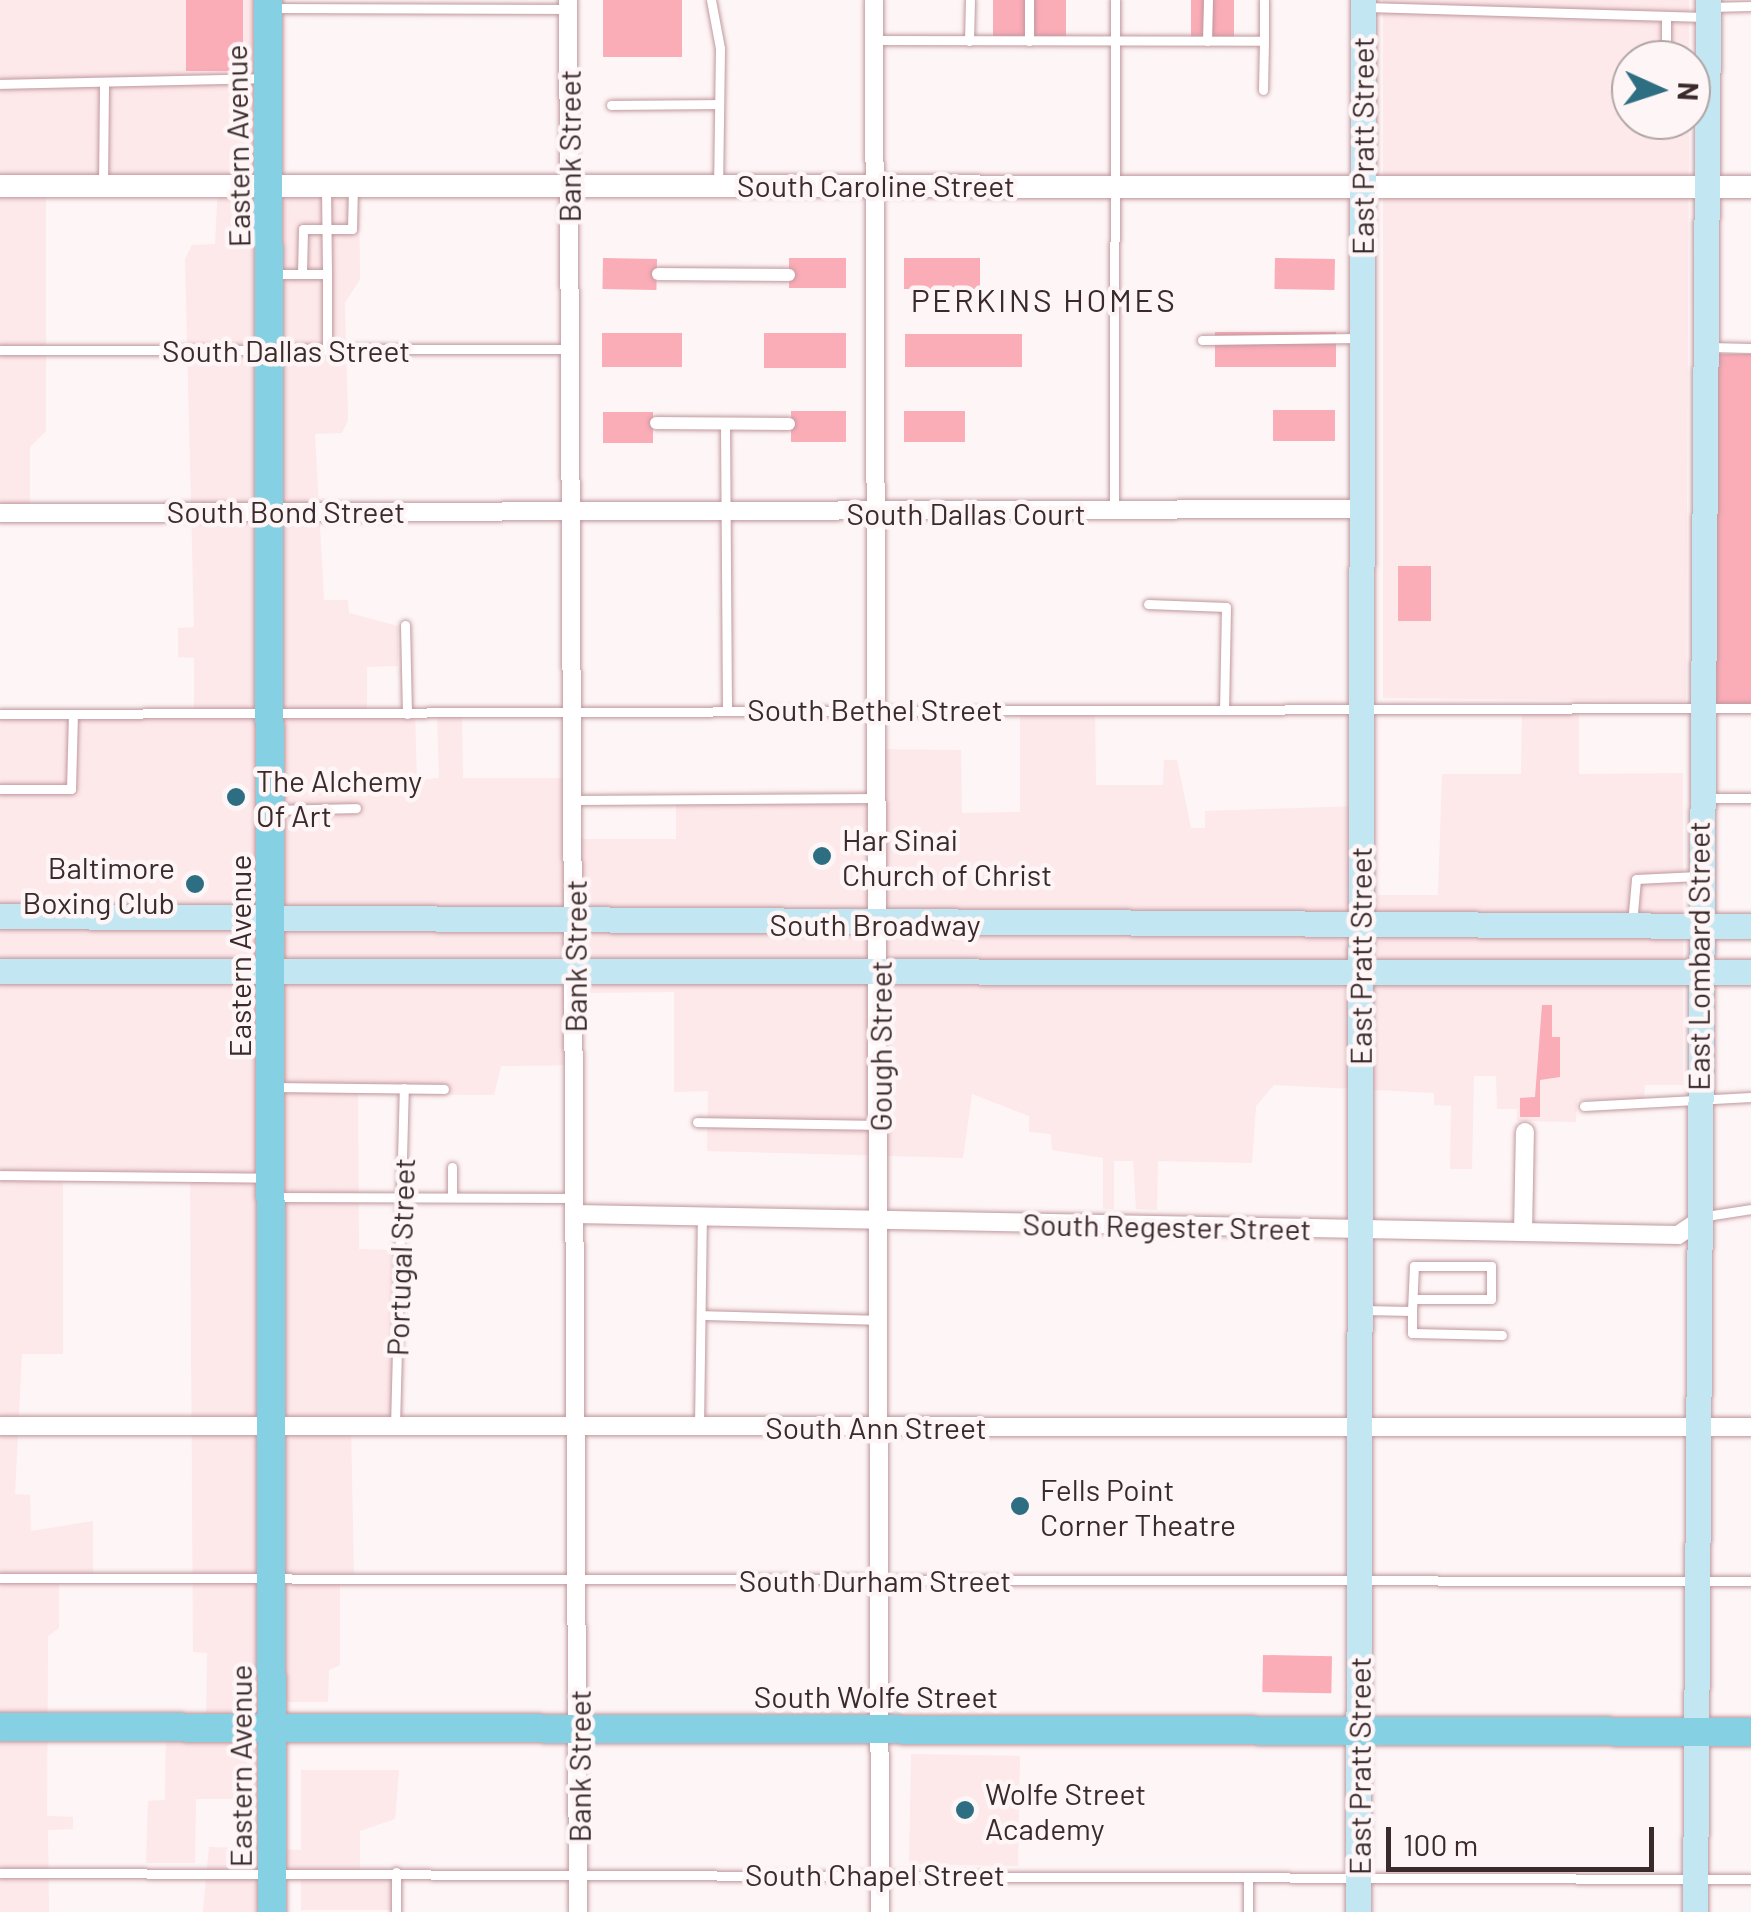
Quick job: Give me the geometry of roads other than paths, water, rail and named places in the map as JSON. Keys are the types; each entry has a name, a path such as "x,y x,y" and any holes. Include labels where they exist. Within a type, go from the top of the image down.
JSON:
{"main road":[{"name":"East Pratt Street","path":"1358,1912 1363,3"},
{"name":"Eastern Avenue","path":"268,4 272,1912"},
{"name":"East Lombard Street","path":"1705,40 1708,8"},
{"name":"East Lombard Street","path":"1696,1912 1698,876 1706,187 1702,140"},
{"name":"South Broadway","path":"0,916 575,924 1751,926"},
{"name":"South Broadway","path":"0,971 880,966 1751,972"},
{"name":"South Wolfe Street","path":"0,1727 1751,1732"}],"street":[{"name":"Gough Street","path":"874,0 881,923 880,1912"},
{"name":"Bank Street","path":"568,4 578,1912"},
{"name":"South Caroline Street","path":"0,186 1751,187"},
{"path":"658,274 788,275"},
{"path":"656,423 789,424"},
{"name":"South Dallas Court","path":"572,510 1114,514 1360,509"},
{"name":"South Bond Street","path":"0,513 572,510"},
{"path":"1523,1232 1524,1132"},
{"name":"South Regester Street","path":"575,1206 702,1217 1360,1230 1678,1234 1697,1222"},
{"name":"South Ann Street","path":"0,1426 1751,1427"}],"lane":[{"path":"711,0 719,104 718,186"},
{"path":"969,41 970,0"},
{"path":"1029,41 1030,0"},
{"path":"1114,514 1115,0"},
{"path":"1208,0 1208,41"},
{"path":"1263,90 1264,0"},
{"path":"1363,3 1666,16 1708,8 1751,6"},
{"path":"268,4 568,4"},
{"path":"1666,16 1666,40"},
{"path":"874,40 1264,41"},
{"path":"0,84 268,78"},
{"path":"104,84 104,186"},
{"path":"612,105 719,104"},
{"path":"326,186 327,351"},
{"path":"302,274 303,229 352,229 354,186"},
{"path":"270,274 326,274"},
{"path":"1202,340 1361,338"},
{"path":"1704,347 1751,348"},
{"name":"South Dallas Street","path":"0,350 571,349"},
{"path":"725,424 727,710"},
{"path":"1148,604 1226,606 1224,709"},
{"path":"406,625 407,714"},
{"name":"South Bethel Street","path":"0,714 1751,708"},
{"path":"0,788 71,789 73,714"},
{"path":"574,800 880,798"},
{"path":"1699,798 1751,798"},
{"path":"271,810 356,808"},
{"path":"1632,926 1636,879 1698,876"},
{"path":"272,1087 444,1089"},
{"name":"Portugal Street","path":"395,1426 398,1196 404,1088"},
{"path":"1584,1106 1751,1097"},
{"path":"697,1122 880,1126"},
{"path":"452,1167 452,1196"},
{"name":"South Regester Street","path":"0,1175 452,1196 575,1206"},
{"name":"South Regester Street","path":"1697,1222 1716,1210 1751,1210"},
{"path":"699,1426 702,1217"},
{"path":"1413,1298 1491,1300 1492,1266 1414,1266 1412,1312 1412,1333 1502,1335"},
{"path":"1360,1310 1412,1312"},
{"path":"700,1316 880,1320"},
{"name":"South Durham Street","path":"0,1578 1751,1581"},
{"path":"396,1872 396,1912"},
{"name":"South Chapel Street","path":"0,1873 1751,1879"},
{"path":"1248,1877 1248,1912"}],"place":[{"name":"The Alchemy Of Art","path":"236,797"},
{"name":"Har Sinai Church of Christ","path":"822,856"},
{"name":"Baltimore Boxing Club","path":"195,884"},
{"name":"Fells Point Corner Theatre","path":"1020,1506"},
{"name":"Wolfe Street Academy","path":"965,1810"}],"district":[{"name":"PERKINS HOMES","path":"1044,299"}]}
